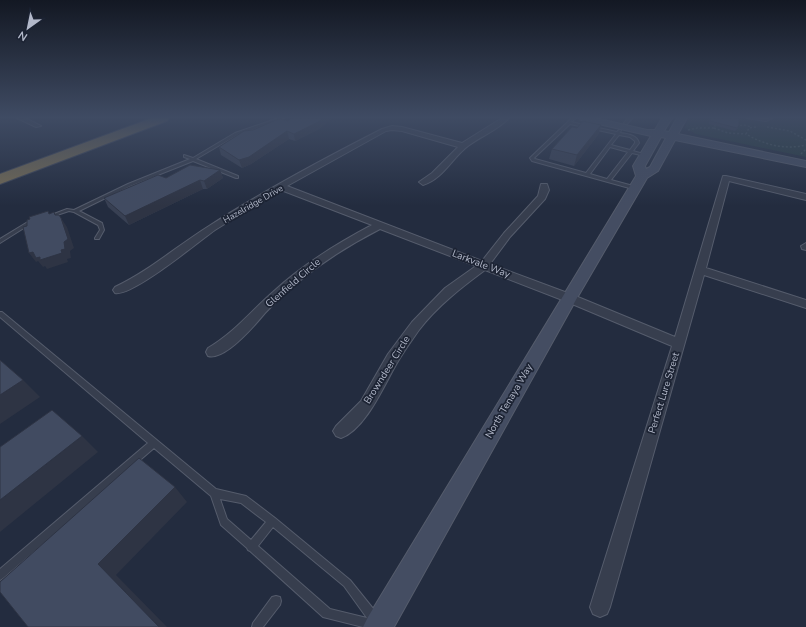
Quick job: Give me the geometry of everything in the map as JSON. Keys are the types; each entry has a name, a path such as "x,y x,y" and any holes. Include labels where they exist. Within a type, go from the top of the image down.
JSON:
{"highway":[{"path":"0,179 85,147"},
{"path":"0,184 96,147"}],"main road":[{"name":"North Tenaya Way","path":"638,182 639,166 649,147"},
{"name":"North Tenaya Way","path":"378,626 568,298 638,182 654,169 667,147"},
{"path":"734,147 803,160"}],"street":[{"name":"Hazelridge Drive","path":"119,290 146,276 212,228 349,147"},
{"path":"423,182 435,175 462,147"},
{"name":"Perfect Lure Street","path":"600,607 679,344 726,178 806,197"},
{"name":"Browndeer Circle","path":"341,431 366,405 393,358 416,325 449,291 484,265 510,230 542,197 545,190 544,186"},
{"name":"Larkvale Way","path":"281,187 568,298 679,344"},
{"name":"Glenfield Circle","path":"213,352 239,335 276,295 308,268 344,244 380,225"},
{"path":"699,270 806,304"}],"lane":[{"path":"75,211 129,185 194,159 214,147"},
{"path":"543,147 532,158 535,161 609,180 638,182"},
{"path":"587,175 608,147"},
{"path":"614,147 645,155"},
{"path":"609,180 634,147"},
{"path":"185,156 238,177"},
{"path":"44,218 69,210 75,211 100,224 102,230 97,238"},
{"path":"0,241 38,219"},
{"path":"0,314 214,493 243,499 272,521 347,583 378,626"},
{"path":"0,575 154,443"},
{"path":"214,493 224,522 327,613 378,626"},
{"path":"251,546 272,521"},
{"path":"257,627 276,601"}],"path":[{"path":"803,160 806,149"}],"green space":[{"path":"759,147 806,147 806,157"}],"building":[{"path":"219,147 263,147 249,157 239,160"},
{"path":"554,147 583,147 577,155 552,149"},
{"path":"190,165 220,170 204,181 200,180 125,216 104,198 158,175 166,178"},
{"path":"48,211 49,214 54,212 55,215 59,215 68,239 64,242 65,249 61,250 62,253 40,260 40,257 36,258 33,252 29,253 23,227 27,226 27,220 30,219 29,217"},
{"path":"0,360 23,380 0,395"},
{"path":"52,410 82,436 0,500 0,447"},
{"path":"139,458 175,487 98,564 159,627 28,627 0,592 0,582"}]}
